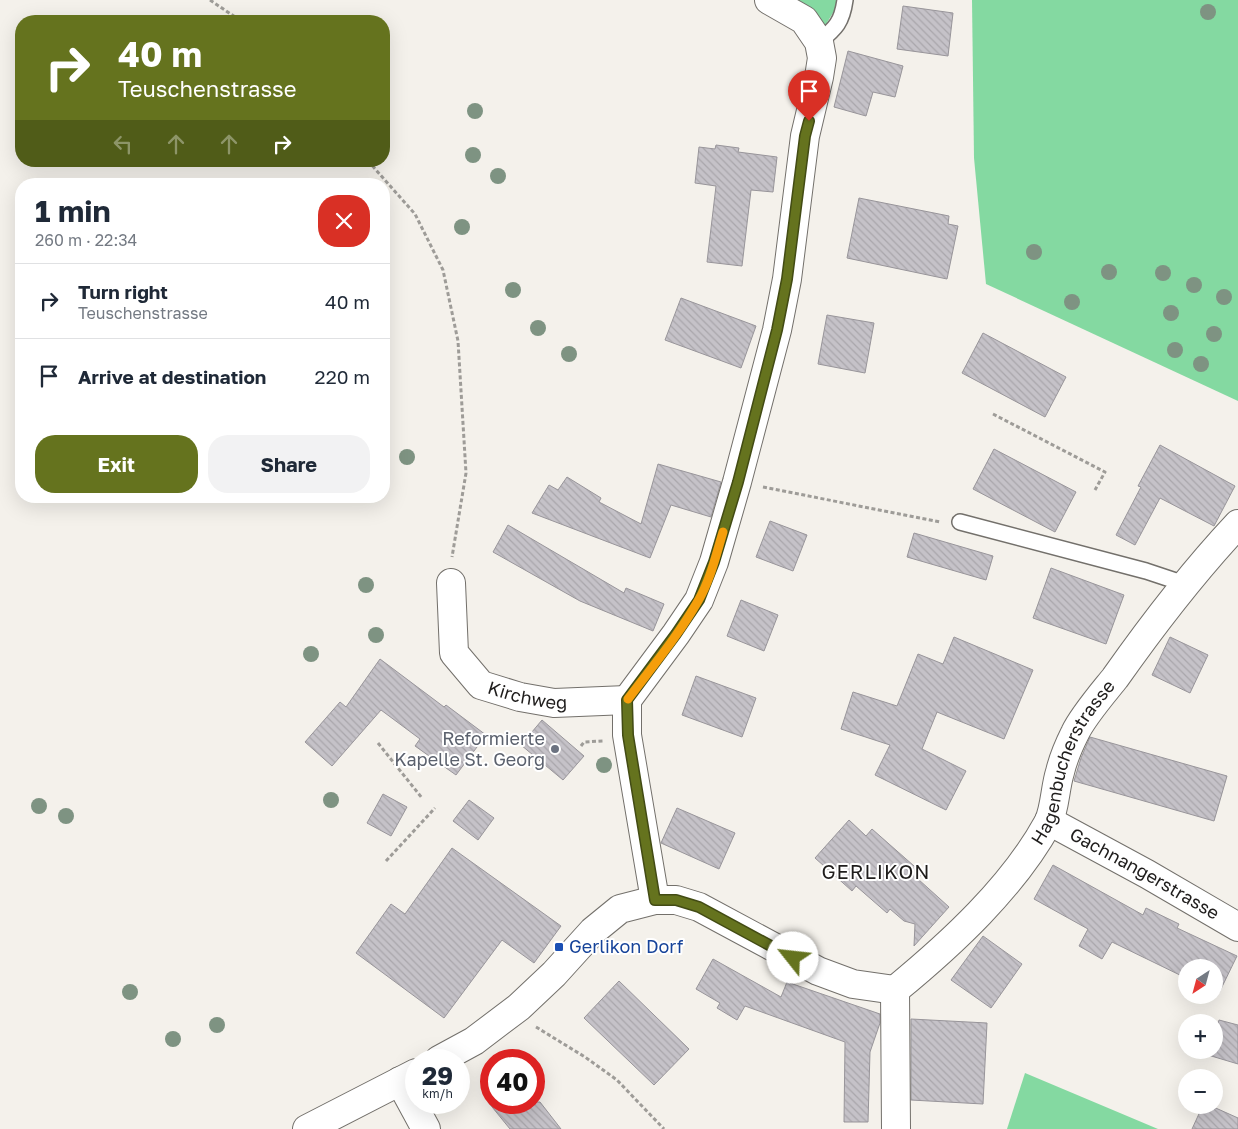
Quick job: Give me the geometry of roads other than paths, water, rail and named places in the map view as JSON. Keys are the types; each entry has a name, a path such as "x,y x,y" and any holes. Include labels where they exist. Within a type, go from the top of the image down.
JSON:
{"street":[{"path":"655,900 628,735 627,700 699,600 714,562 738,482 777,330 787,279 805,136 820,77 822,58 819,42 804,20 768,0"},
{"name":"Hagenbucherstrasse","path":"895,990 933,959 991,900 1021,866 1049,821 1060,771 1075,732 1185,584 1238,524"},
{"name":"Kirchweg","path":"451,583 454,653 480,685 520,697 554,703 627,700"},
{"name":"Gachnangerstrasse","path":"1049,821 1147,874 1238,927"},
{"path":"460,1049 520,1008 593,931 620,909 655,900 676,900 699,907 818,971 853,984 895,990 896,1129"},
{"path":"307,1129 405,1079"},
{"path":"421,1114 426,1129"}],"lane":[{"path":"819,42 835,29 841,17 845,0"},
{"path":"960,522 1146,571 1185,584"}],"place":[{"name":"Reformierte Kapelle St. Georg","path":"555,749"},
{"name":"Gerlikon Dorf","path":"559,947"}],"district":[{"name":"GERLIKON","path":"876,872"}]}
